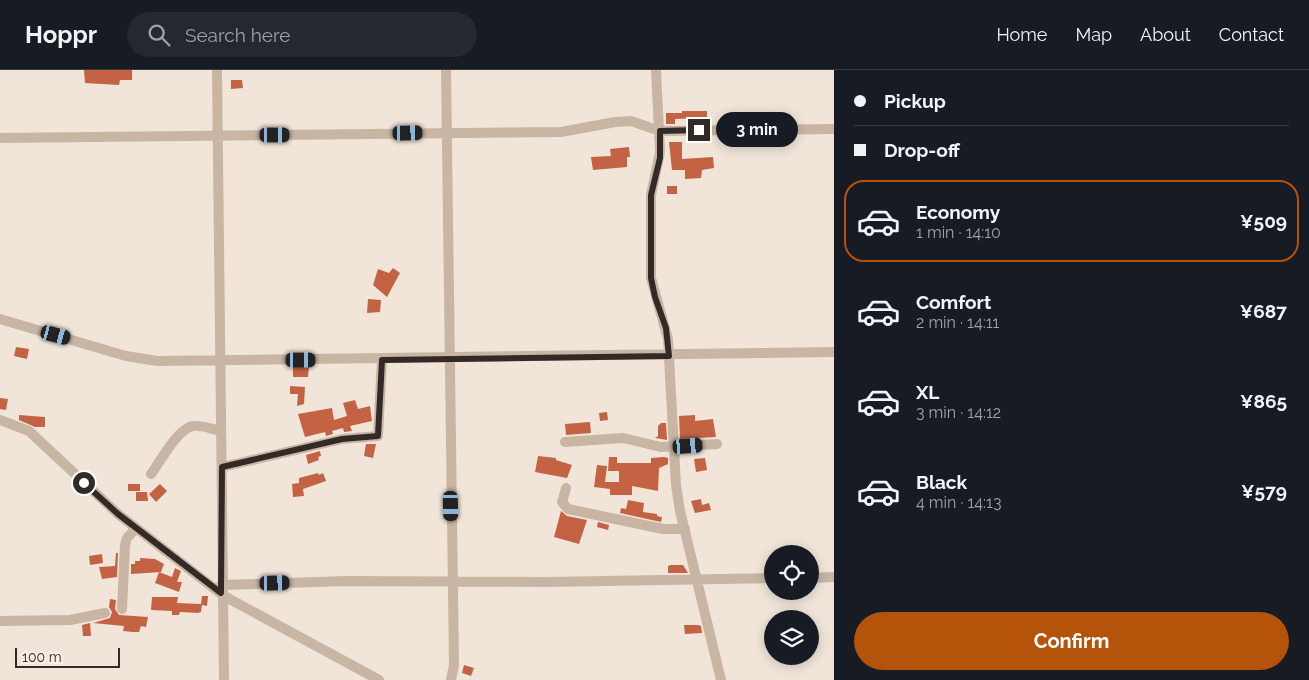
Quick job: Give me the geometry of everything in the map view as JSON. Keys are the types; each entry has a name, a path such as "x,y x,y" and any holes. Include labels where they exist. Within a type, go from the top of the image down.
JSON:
{"street":[{"path":"217,70 222,467 221,589 224,680"},
{"path":"446,70 454,665 451,680"},
{"path":"656,70 660,158 651,195 651,278 655,297 666,328 676,485 684,529 721,680"},
{"path":"0,138 561,132 631,121 660,131 834,129"},
{"path":"0,319 126,356 157,361 382,360 834,352"},
{"path":"222,467 342,439 378,436 382,360"},
{"path":"0,420 29,431 136,528 221,589 379,680"},
{"path":"150,474 176,439 186,429 194,426 221,431"},
{"path":"565,442 623,438 655,446 674,447 717,444"},
{"path":"566,488 562,502 568,509 663,529 684,529"},
{"path":"122,609 126,541 136,528"},
{"path":"819,578 834,577"},
{"path":"221,589 452,580 764,578"},
{"path":"0,621 70,620 105,612"}],"building":[{"path":"84,70 132,70 132,80 120,80 119,85 85,83"},
{"path":"231,80 242,80 243,88 231,89"},
{"path":"682,111 707,111 707,122 702,123 701,118 675,119 675,124 666,124 666,113 682,113"},
{"path":"669,142 682,142 682,159 713,157 714,168 702,170 701,178 685,179 685,170 672,170"},
{"path":"629,147 630,157 627,157 627,167 593,170 591,157 611,156 610,149"},
{"path":"667,186 677,186 677,194 667,194"},
{"path":"393,268 400,273 387,297 373,285 378,269 389,273"},
{"path":"368,299 381,300 380,312 367,313"},
{"path":"16,347 29,349 27,359 14,356"},
{"path":"293,366 309,366 308,377 293,377"},
{"path":"290,386 305,387 304,404 297,406 298,394 290,394"},
{"path":"0,398 8,399 6,410 0,409"},
{"path":"355,400 358,409 370,406 372,421 350,426 352,431 344,432 343,428 332,431 333,434 326,436 325,432 305,437 298,414 332,408 334,420 347,416 343,403"},
{"path":"607,412 608,420 600,421 599,413"},
{"path":"19,415 45,417 45,427 35,427 19,420"},
{"path":"695,415 695,421 713,419 716,437 680,439 679,416"},
{"path":"590,422 591,433 566,435 565,424"},
{"path":"661,423 666,423 667,440 655,438 658,436 658,426"},
{"path":"366,444 376,444 373,458 364,456"},
{"path":"320,451 321,456 318,457 319,460 308,464 306,455"},
{"path":"538,456 556,458 556,460 572,465 567,478 535,472"},
{"path":"609,457 617,457 617,463 651,463 651,458 668,458 668,464 659,468 658,491 632,486 632,495 610,495 610,489 594,487 597,465 607,466 605,482 619,482 619,471 608,471"},
{"path":"705,458 707,470 696,472 694,459"},
{"path":"318,473 319,475 323,473 326,481 303,489 304,496 293,497 292,484 299,483 299,478"},
{"path":"128,484 140,484 140,491 128,491"},
{"path":"160,484 167,491 156,502 149,494"},
{"path":"136,492 147,492 148,501 136,501"},
{"path":"701,499 702,505 709,503 711,510 695,513 691,501"},
{"path":"628,500 644,503 643,512 657,514 657,516 662,517 661,522 620,513 621,508 626,509"},
{"path":"561,511 567,516 587,520 579,544 554,537"},
{"path":"598,522 609,525 608,530 597,527"},
{"path":"116,553 118,553 117,577 102,579 99,567 115,566"},
{"path":"102,554 103,563 90,565 89,556"},
{"path":"140,558 155,559 164,564 161,572 131,574 131,564 135,564 135,561 140,561"},
{"path":"683,565 688,573 668,573 668,566"},
{"path":"175,568 181,571 177,582 182,582 179,592 155,583 159,572 172,577"},
{"path":"202,596 208,596 207,606 202,605 201,612 198,613 180,612 179,615 172,615 172,611 151,610 152,597 178,597 177,603 201,604"},
{"path":"110,599 116,600 115,609 119,615 148,617 146,627 141,626 139,632 133,632 123,631 124,626 93,623 110,618 112,612 109,607"},
{"path":"90,623 91,636 83,636 82,625"},
{"path":"684,625 701,626 702,633 685,634"},
{"path":"464,665 474,668 471,676 462,673"}],"route":[{"path":"84,483 118,514 221,593 222,467 342,439 378,436 382,360 669,356 666,328 655,297 651,278 651,190 660,158 660,131 699,130"}]}
